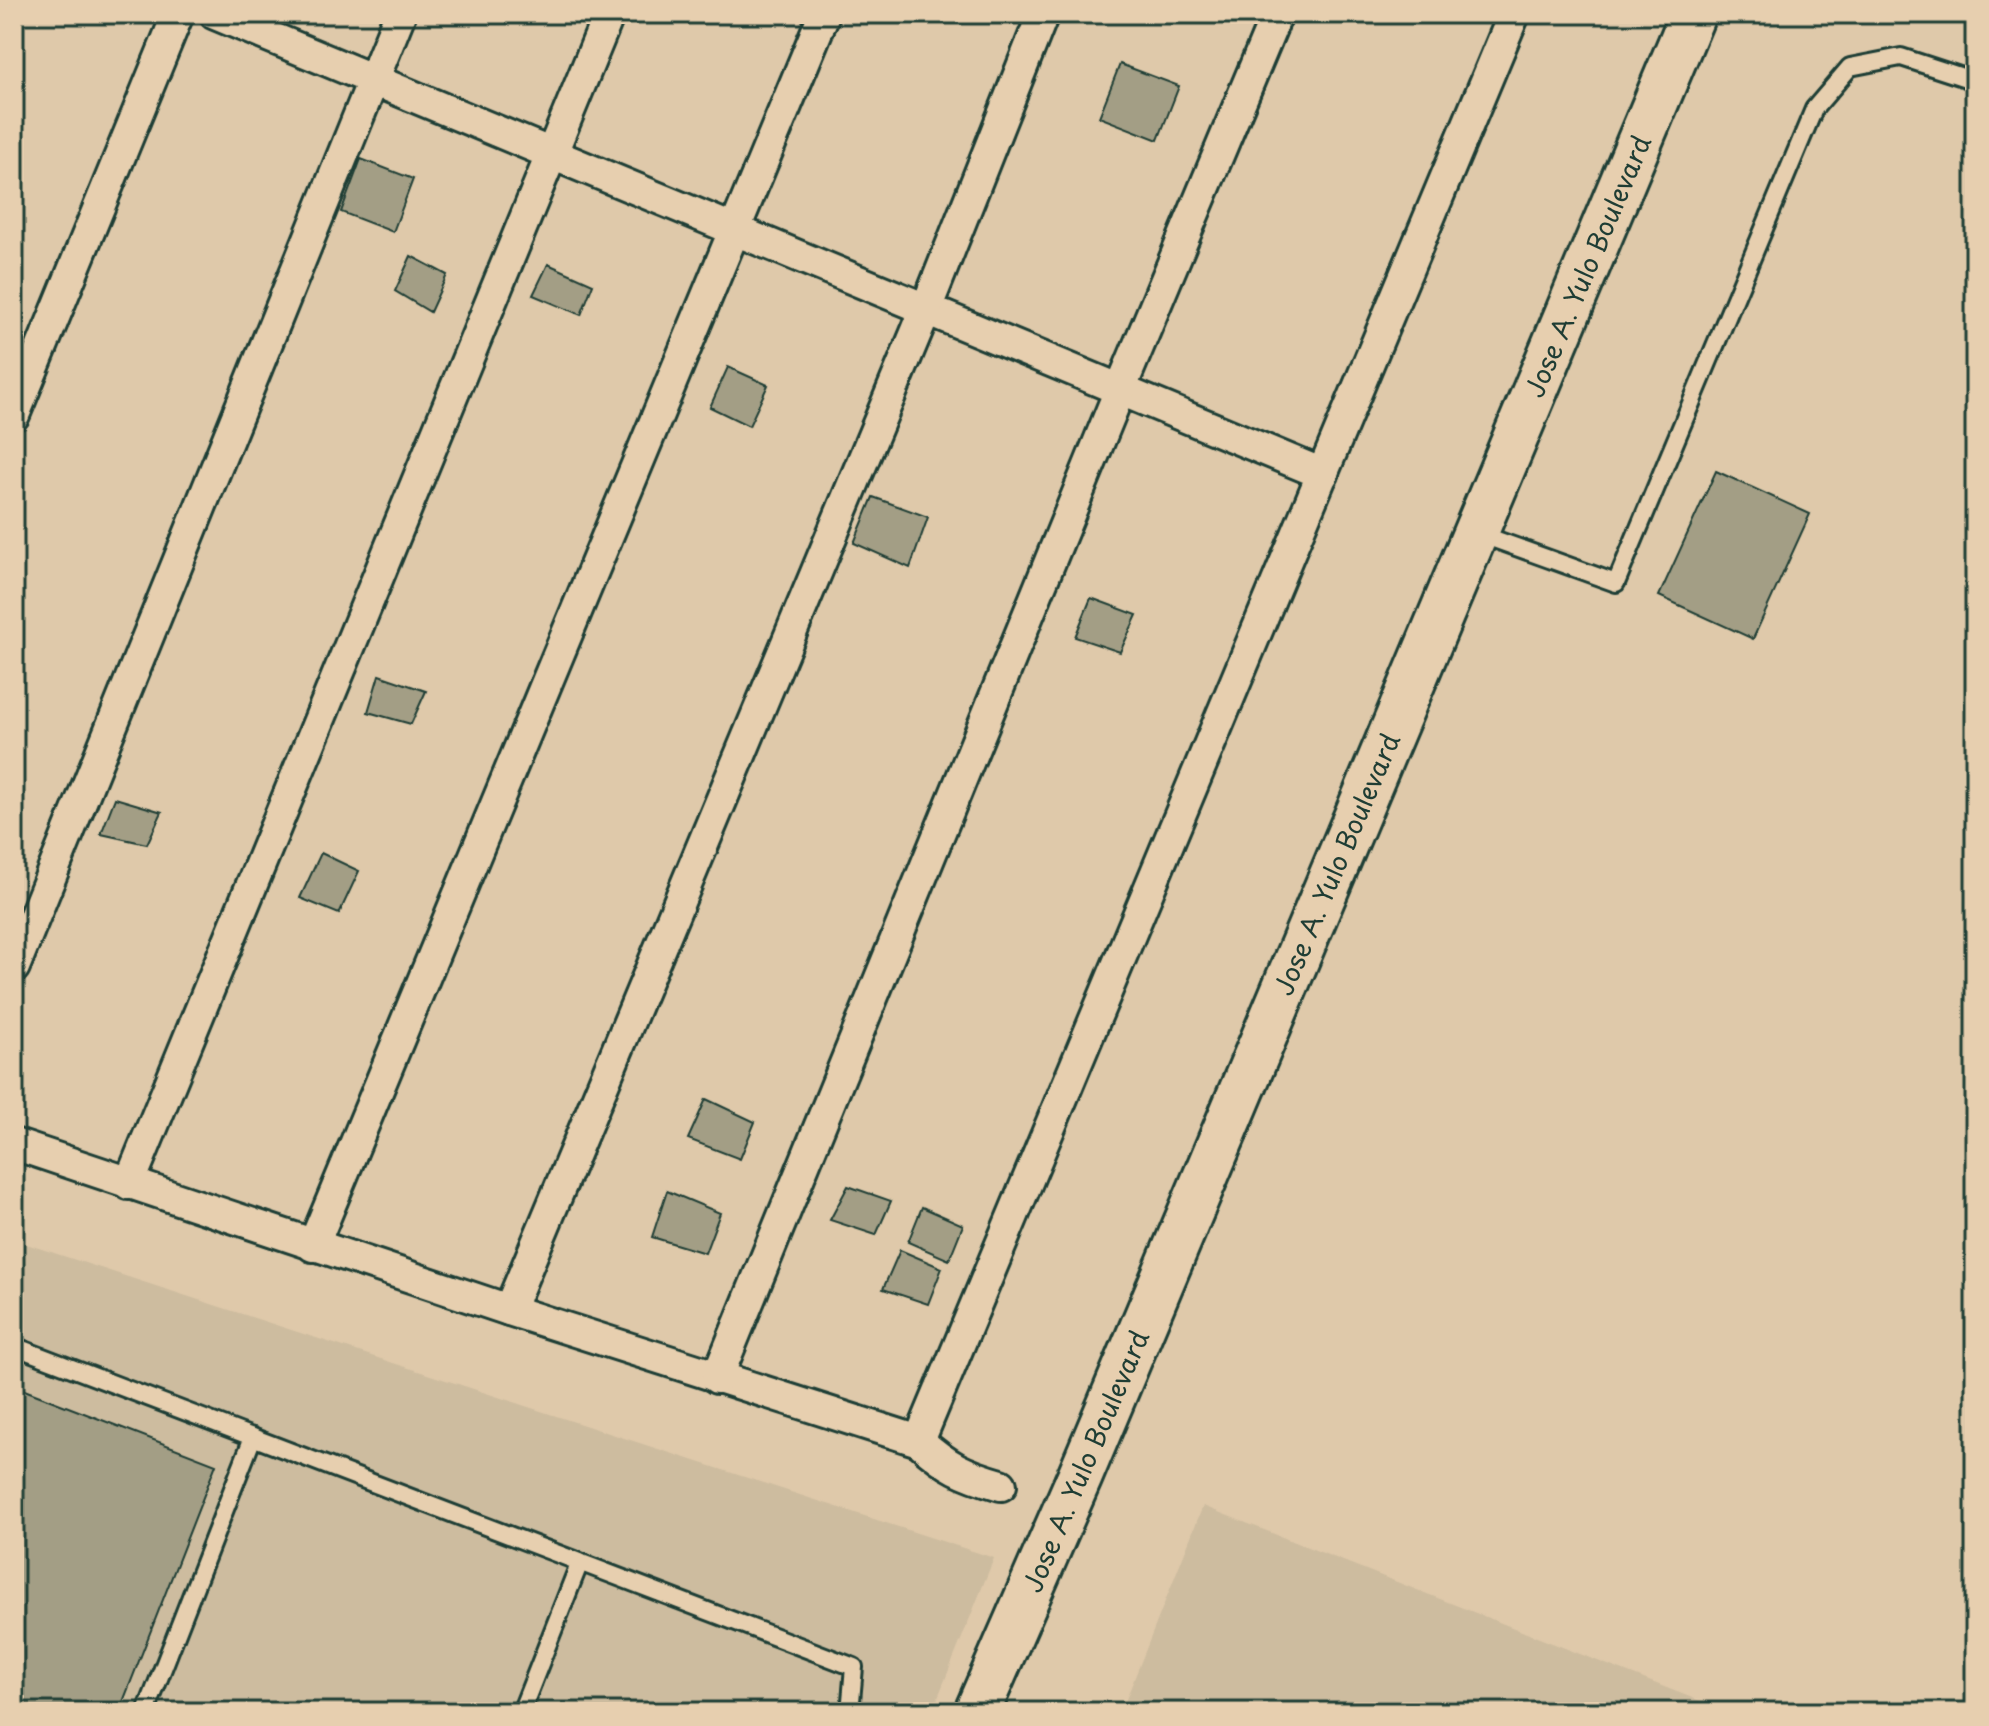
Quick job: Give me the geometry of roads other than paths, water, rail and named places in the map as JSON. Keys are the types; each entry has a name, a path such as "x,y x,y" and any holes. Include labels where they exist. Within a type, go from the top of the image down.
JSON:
{"main road":[{"name":"Jose A. Yulo Boulevard","path":"977,1712 1080,1476 1693,14"}],"street":[{"path":"14,415 178,14"},
{"path":"215,14 1323,474"},
{"path":"14,967 400,14"},
{"path":"129,1184 609,14"},
{"path":"313,1246 824,14"},
{"path":"509,1310 926,309 1043,14"},
{"path":"717,1378 1120,390 1277,14"},
{"path":"919,1441 1514,14"},
{"path":"14,1144 313,1246 919,1441 944,1463 967,1475 1001,1485"}],"lane":[{"path":"1475,532 1616,583 1814,109 1850,67 1901,57 1975,81"},
{"path":"14,1346 854,1667 847,1712"},
{"path":"146,1712 253,1437"},
{"path":"521,1712 580,1562"}]}
